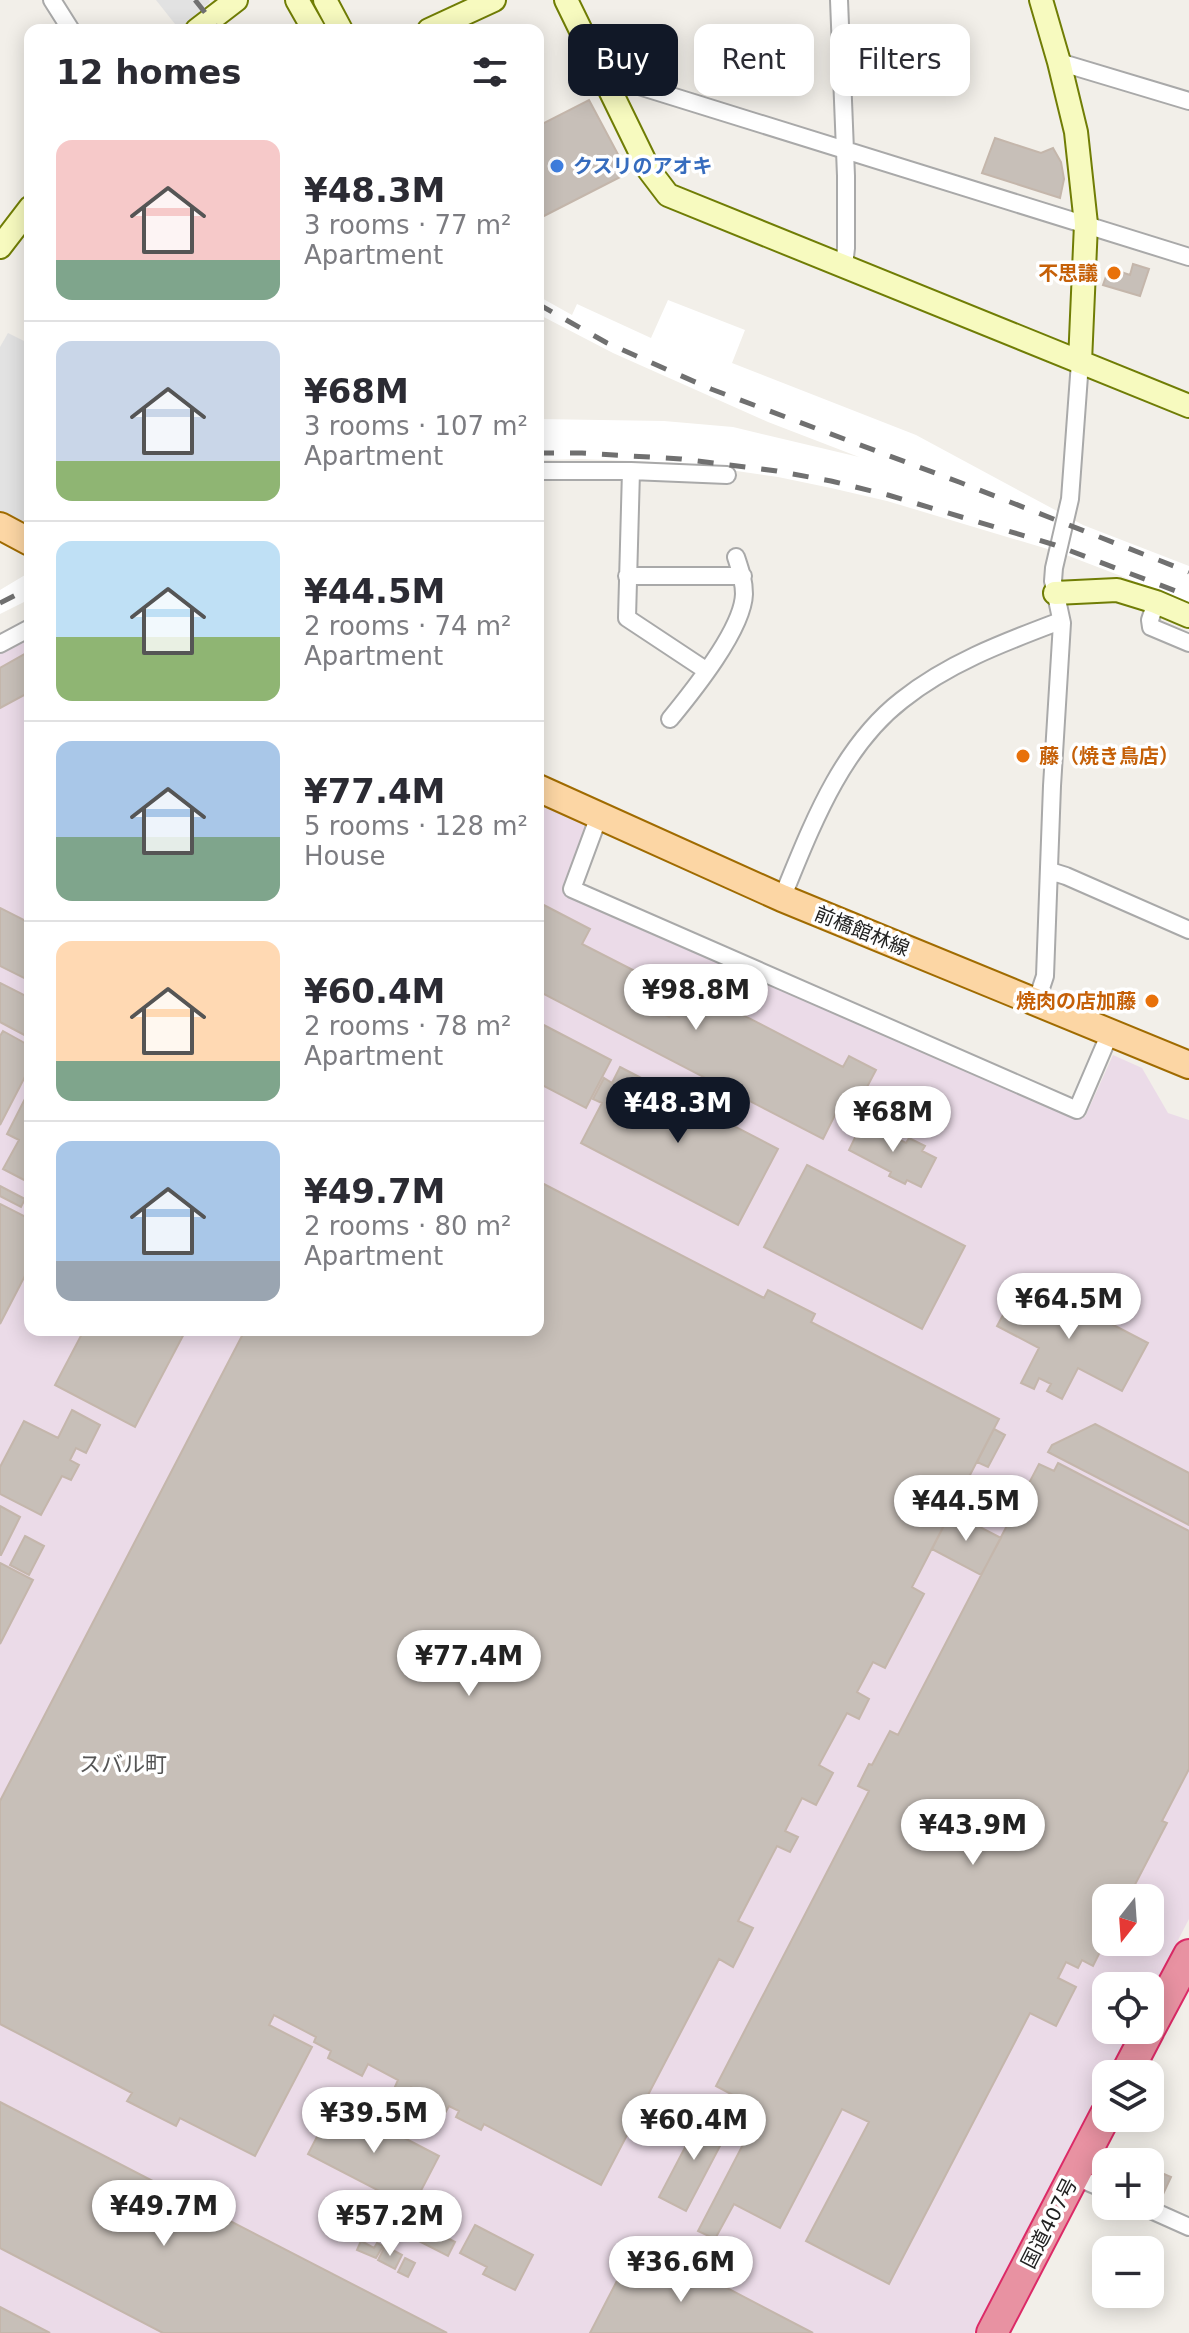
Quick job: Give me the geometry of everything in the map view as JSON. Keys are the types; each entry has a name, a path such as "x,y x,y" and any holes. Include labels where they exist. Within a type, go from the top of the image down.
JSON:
{"highway":[{"path":"1164,2001 1189,1955"},
{"name":"国道407号","path":"992,2333 1097,2132"}],"main road":[{"path":"0,526 24,539"},
{"name":"前橋館林線","path":"544,791 782,898 1189,1065"}],"street":[{"path":"52,0 67,24"},
{"path":"205,24 236,0"},
{"path":"297,0 311,24"},
{"path":"325,0 338,24"},
{"path":"442,24 494,0"},
{"path":"566,0 578,24"},
{"path":"839,0 844,266"},
{"path":"1036,1003 1045,976 1062,623 1053,581 1070,499 1086,224 1076,132 1041,0"},
{"path":"1059,62 1189,101"},
{"path":"612,96 649,170 668,195 1189,406"},
{"path":"672,96 1189,257"},
{"path":"0,247 24,216"},
{"path":"544,471 727,475"},
{"path":"631,471 627,618 707,671"},
{"path":"670,719 707,671 738,619 744,594 743,576 736,557"},
{"path":"627,576 743,576"},
{"path":"1055,593 1117,590 1189,616"},
{"path":"1156,602 1151,627 1189,643"},
{"path":"782,898 838,775 868,733 900,701 933,678 993,647 1062,623"},
{"path":"0,644 24,631"},
{"path":"599,816 572,889 1077,1110 1110,1033"},
{"path":"1050,871 1189,930"},
{"path":"1074,2176 1092,2184"},
{"path":"1164,2216 1189,2227"}],"shaded area":[{"path":"156,0 209,0 185,24 175,24"},
{"path":"8,333 24,341 24,527 0,513 0,347"},
{"path":"24,641 24,1336 544,1336 544,804 590,827 565,893 1085,1117 1113,1055 1142,1068 1168,1113 1189,1120 1189,1919 1161,1972 1092,1972 1092,2044 1124,2044 1116,2060 1092,2060 1092,2106 974,2333 0,2333 0,653"}],"pier":[{"path":"544,299 572,315 577,304 651,338 668,300 745,330 732,363 916,435 1083,525 1189,566 1189,602 1061,553 887,501 831,488 682,463 544,460 544,419 664,421 733,427 859,457 768,422 613,353 544,317"},
{"path":"24,576 24,602 0,614 0,590"}],"building":[{"path":"589,100 628,173 544,216 544,123"},
{"path":"995,138 1041,153 1053,148 1061,162 1064,179 1060,198 982,173"},
{"path":"1133,264 1149,269 1140,296 1103,285 1109,268 1130,275"},
{"path":"24,654 24,695 0,708 0,668"},
{"path":"544,905 590,929 582,944 670,989 658,1011 669,1017 681,994 707,1008 712,999 843,1067 849,1056 876,1070 856,1108 842,1101 823,1139 544,994"},
{"path":"0,908 24,920 24,978 0,966"},
{"path":"0,983 24,995 24,1035 0,1022"},
{"path":"544,1025 611,1060 586,1108 544,1086"},
{"path":"3,1031 24,1043 24,1079 0,1125 0,1036"},
{"path":"620,1067 778,1149 738,1225 581,1143 602,1103 593,1099 604,1078 612,1083"},
{"path":"24,1101 24,1180 3,1169 19,1140 7,1134"},
{"path":"863,1121 906,1143 909,1138 925,1146 922,1151 936,1158 921,1187 889,1176 891,1172 849,1150"},
{"path":"807,1165 965,1246 922,1329 764,1247"},
{"path":"544,1184 764,1298 768,1290 815,1314 811,1322 999,1419 912,1587 924,1594 885,1668 873,1662 857,1692 869,1699 859,1719 847,1713 819,1765 833,1773 816,1805 802,1798 785,1831 798,1837 790,1852 777,1846 738,1921 753,1928 733,1967 719,1959 601,2185 484,2124 481,2130 456,2117 459,2111 449,2106 444,2115 417,2101 422,2092 411,2087 407,2095 394,2089 398,2080 368,2064 362,2076 328,2058 331,2051 314,2042 316,2037 274,2015 269,2025 312,2047 255,2156 180,2118 176,2126 127,2101 132,2093 0,2024 0,1801 242,1336 544,1336"},
{"path":"0,1186 24,1201 21,1207 0,1196"},
{"path":"0,1204 24,1216 24,1278 0,1324"},
{"path":"1023,1278 1148,1343 1122,1391 1078,1368 1062,1399 1047,1391 1051,1384 1039,1378 1034,1389 1021,1383 1039,1348 997,1326"},
{"path":"81,1336 183,1336 135,1427 55,1385"},
{"path":"72,1410 100,1425 86,1453 76,1448 70,1460 79,1465 71,1480 62,1476 41,1515 0,1494 0,1467 24,1421 58,1438"},
{"path":"1095,1424 1189,1473 1189,1525 1048,1452 1052,1445"},
{"path":"994,1429 1005,1435 988,1467 977,1462"},
{"path":"1058,1463 1189,1531 1189,1769 1162,1821 1167,1823 1135,1884 1092,1884 1092,1956 1098,1956 1093,1966 1082,1960 1078,1968 1066,1962 1058,1978 1076,1987 1056,2026 1030,2013 889,2284 806,2241 869,2122 842,2109 780,2228 734,2204 715,2239 698,2231 761,2110 716,2086 869,1791 858,1786 869,1764 872,1765 890,1731 898,1735 1039,1464 1054,1471"},
{"path":"967,1489 977,1494 967,1512 957,1507"},
{"path":"0,1506 20,1517 1,1555 0,1555"},
{"path":"951,1512 1001,1538 981,1575 932,1549"},
{"path":"25,1536 44,1546 29,1575 10,1565"},
{"path":"0,1563 33,1580 0,1644"},
{"path":"0,2102 447,2333 163,2333 0,2248"},
{"path":"335,2102 439,2156 412,2208 308,2154"},
{"path":"703,2113 730,2127 686,2211 659,2197"},
{"path":"1164,2174 1171,2177 1164,2192"},
{"path":"423,2225 455,2242 448,2256 411,2237 417,2226 421,2228"},
{"path":"475,2225 533,2255 515,2290 483,2274 487,2267 460,2253"},
{"path":"361,2241 374,2248 377,2243 383,2246 376,2258 357,2250"},
{"path":"385,2246 402,2255 395,2269 378,2260"},
{"path":"635,2246 703,2282 706,2277 813,2333 590,2333"},
{"path":"405,2258 415,2263 408,2277 398,2272"},
{"path":"0,2307 50,2333 0,2333"}],"railway":[{"path":"195,0 214,24"},
{"path":"544,307 607,343 711,389 1189,572"},
{"path":"544,453 681,459 831,481 1055,545 1189,596"},
{"path":"0,603 24,591"}],"place":[{"name":"クスリのアオキ","path":"557,166"},
{"name":"不思議","path":"1114,273"},
{"name":"藤（焼き鳥店）","path":"1023,756"},
{"name":"焼肉の店加藤","path":"1152,1001"}],"district":[{"name":"スバル町","path":"123,1764"}]}
